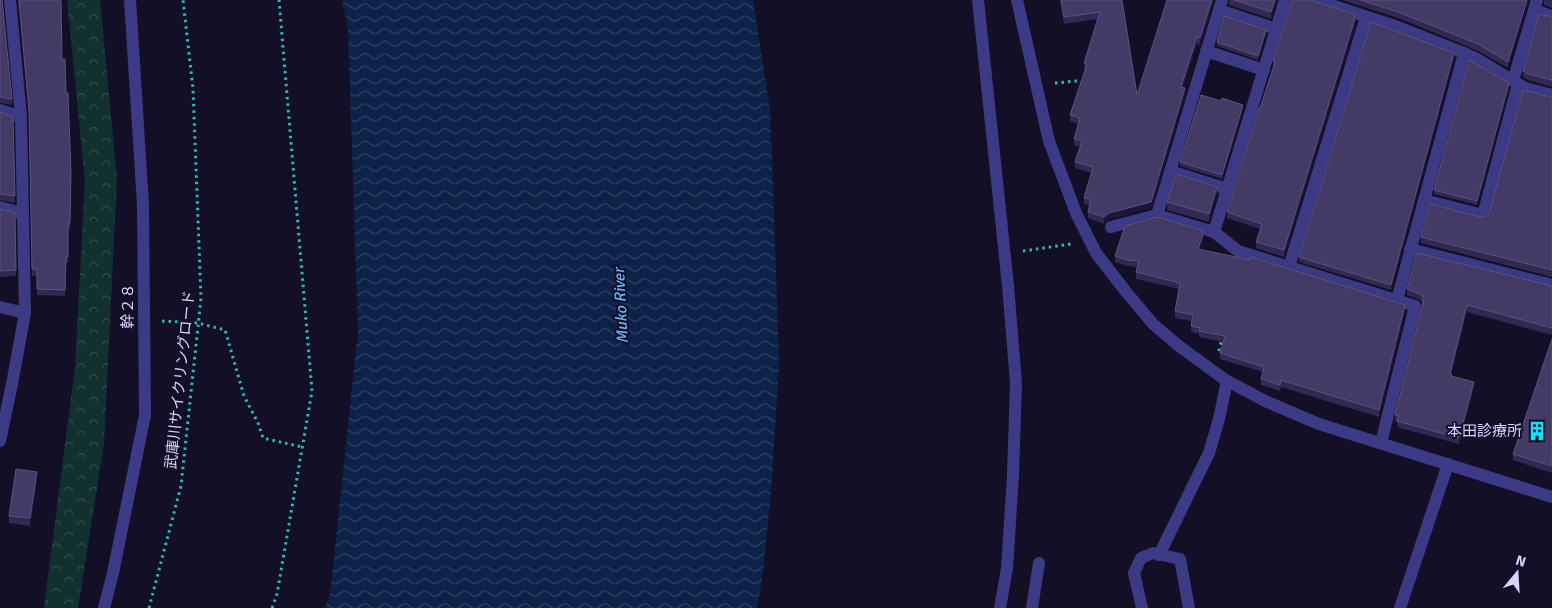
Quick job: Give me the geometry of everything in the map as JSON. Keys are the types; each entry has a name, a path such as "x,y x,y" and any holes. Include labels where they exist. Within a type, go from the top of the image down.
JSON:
{"street":[{"path":"0,441 25,313 21,117 6,13 10,0"},
{"name":"幹２８","path":"104,608 114,573 145,415 143,205 130,0"},
{"path":"978,0 1005,255 1016,383 1007,568 1000,608"},
{"path":"1017,0 1049,141 1076,213 1096,252 1153,324 1213,372 1265,401 1319,424 1552,497"},
{"path":"1214,232 1285,0"},
{"path":"1316,0 1398,27 1464,53 1526,88 1552,95"},
{"path":"1157,215 1220,5 1276,29"},
{"path":"1424,200 1483,216 1535,5 1552,16"},
{"path":"1289,267 1366,17"},
{"path":"1206,51 1264,70"},
{"path":"1397,300 1464,53"},
{"path":"0,110 21,117"},
{"path":"1170,171 1228,189"},
{"path":"0,207 22,213"},
{"path":"1111,227 1157,215 1214,232 1238,251 1415,306 1381,443"},
{"path":"1410,249 1552,285"},
{"path":"0,307 25,313"},
{"path":"1159,555 1209,453 1227,381"},
{"path":"1400,608 1448,464"},
{"path":"1142,608 1134,573 1142,558 1153,553 1180,559 1190,608"},
{"path":"1032,608 1038,563"}],"path":[{"name":"武庫川サイクリングロード","path":"149,608 181,486 201,298 193,89 183,0"},
{"path":"272,608 277,594 312,390 280,0"},
{"path":"1037,84 1076,81 1084,84"},
{"path":"1005,255 1090,241"},
{"path":"144,321 198,323 225,330 244,396 258,423 262,438 302,447"},
{"path":"1213,372 1223,335"}],"green space":[{"path":"67,0 100,0 117,178 104,444 78,608 44,608 75,367 85,181"}],"water":[{"name":"Muko River","path":"342,0 753,0 770,110 779,365 771,492 762,580 757,608 325,608 330,595 358,331 348,28"}],"building":[{"path":"0,0 2,0 12,99 0,97"},
{"path":"19,0 61,0 62,59 65,59 66,93 68,93 71,172 70,223 68,223 68,257 66,257 65,290 37,289 37,269 32,269 29,110"},
{"path":"1061,0 1122,0 1137,95 1167,0 1212,0 1200,38 1197,37 1181,87 1185,88 1151,202 1109,213 1104,217 1088,212 1091,199 1084,198 1093,167 1075,162 1082,141 1074,139 1080,118 1070,115 1087,64 1084,63 1100,12 1064,17"},
{"path":"1234,0 1275,0 1271,12"},
{"path":"1292,0 1312,0 1356,15 1284,250 1256,242 1262,224 1227,212 1275,62 1273,61"},
{"path":"1361,0 1527,0 1508,62 1478,44 1401,13"},
{"path":"1539,14 1552,17 1552,80 1523,71"},
{"path":"1224,16 1266,30 1258,56 1217,42"},
{"path":"1371,22 1454,53 1391,285 1299,257"},
{"path":"1469,60 1509,83 1477,201 1434,190"},
{"path":"1523,90 1552,96 1552,270 1421,237 1430,204 1481,217 1489,214"},
{"path":"1201,95 1221,101 1222,98 1243,105 1222,175 1180,162"},
{"path":"0,112 13,117 15,196 0,194"},
{"path":"1176,174 1217,187 1209,214 1167,202"},
{"path":"0,209 15,213 16,270 0,271"},
{"path":"1157,217 1204,231 1198,249 1250,260 1251,257 1405,305 1379,410 1281,380 1280,385 1261,379 1264,367 1220,353 1225,336 1199,331 1200,328 1191,326 1193,315 1175,311 1180,283 1136,272 1139,261 1115,256 1125,226"},
{"path":"1417,253 1552,286 1552,328 1467,305 1450,374 1452,374 1451,376 1474,382 1459,438 1397,421 1399,416 1395,415 1423,302 1423,297 1420,294 1407,289"},
{"name":"本田診療所","path":"1552,339 1552,466 1513,454"},
{"path":"16,469 37,472 30,518 9,516"}],"place":[{"name":"本田診療所","path":"1537,431"}]}
